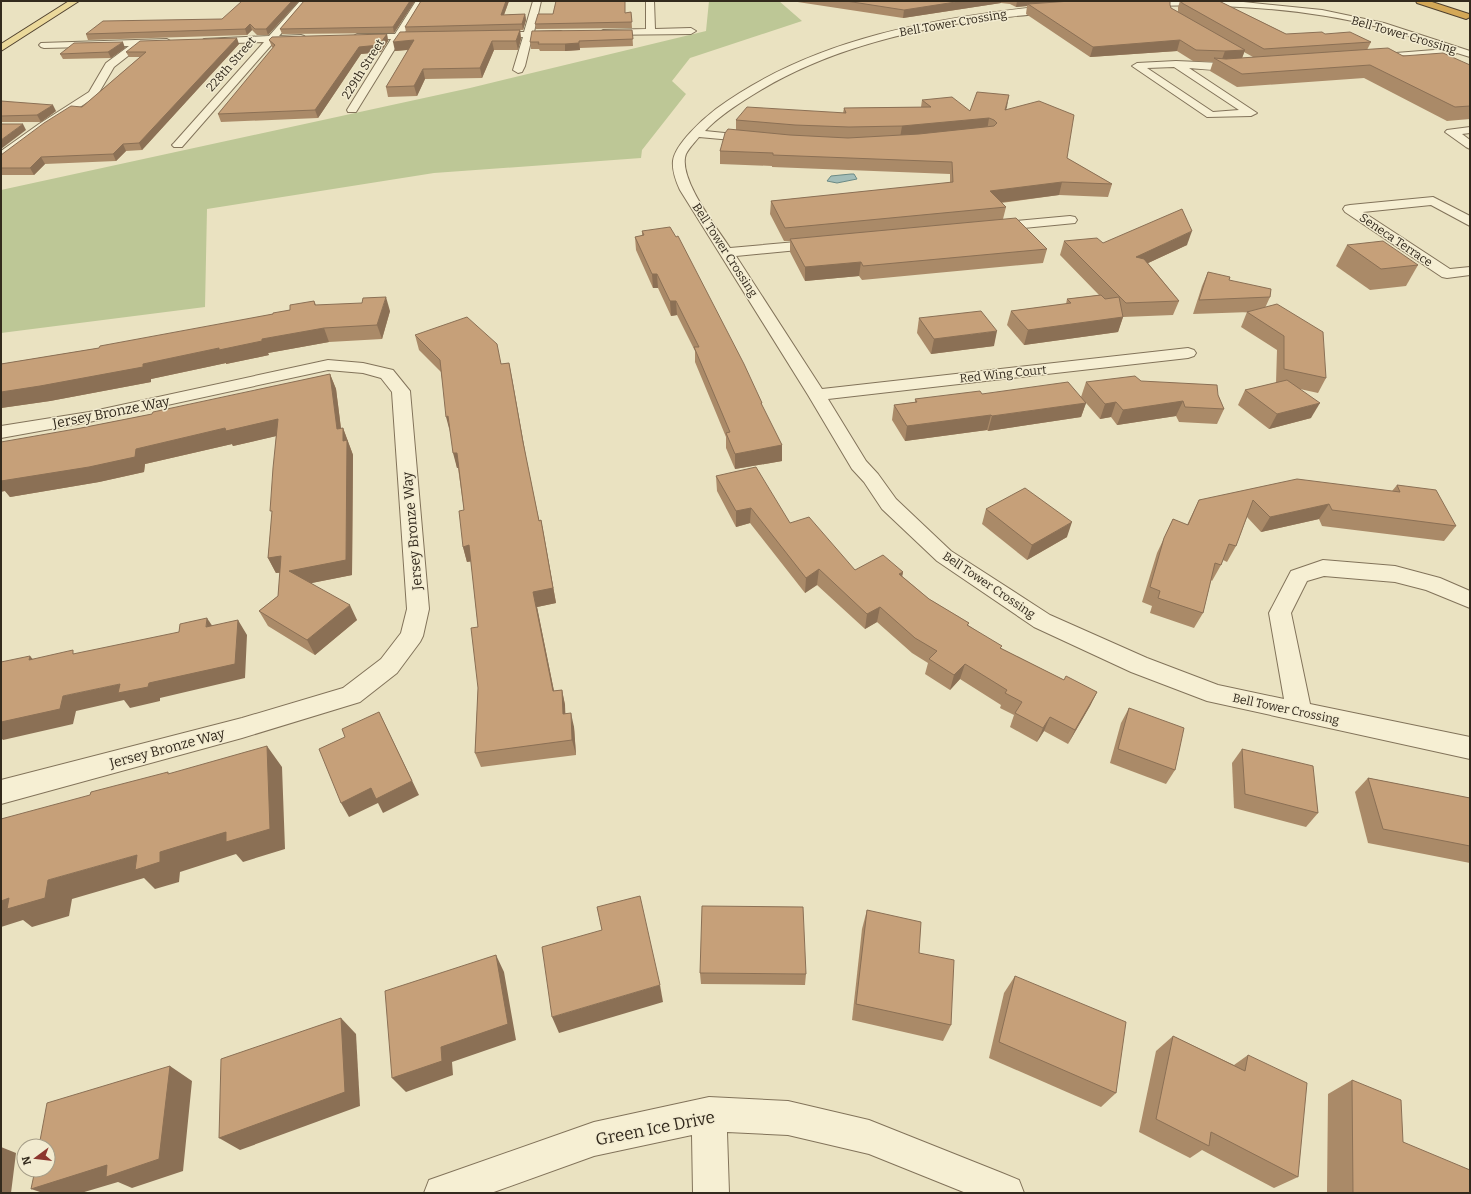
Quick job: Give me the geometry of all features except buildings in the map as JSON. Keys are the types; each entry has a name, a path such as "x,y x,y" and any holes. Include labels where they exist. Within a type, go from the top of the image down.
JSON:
{"highway":[{"path":"1420,1 1468,17"},
{"path":"1426,1 1468,17"}],"main road":[{"path":"1,48 75,1"}],"street":[{"name":"228th Street","path":"178,145 305,1"},
{"name":"229th Street","path":"352,110 420,1"},
{"path":"518,70 537,1"},
{"path":"650,1 650,32"},
{"path":"1165,1 1173,8 1172,15"},
{"name":"Bell Tower Crossing","path":"1133,3 1165,1 1228,3 1272,6 1326,14 1380,25 1422,37 1466,53"},
{"path":"981,7 995,14"},
{"name":"Bell Tower Crossing","path":"1062,7 995,14 908,30 873,39 812,60 766,81 714,114 695,133 680,155 679,171 686,190 817,395 859,465 871,478 889,504 944,556 1042,621 1139,665 1216,694 1470,748"},
{"path":"590,33 691,31"},
{"path":"480,35 569,33"},
{"path":"348,37 436,36"},
{"path":"195,41 309,38"},
{"path":"44,45 180,41"},
{"path":"1,157 43,126 93,94 110,65 139,43"},
{"path":"1360,58 1466,53"},
{"path":"1176,64 1251,113 1211,116 1137,66 1176,64 1222,67 1251,65"},
{"path":"22,126 43,126"},
{"path":"1470,130 1451,132 1470,145"},
{"path":"695,133 764,140"},
{"name":"Seneca Terrace","path":"1470,222 1434,202 1350,209 1447,274 1470,271"},
{"path":"977,229 1070,220"},
{"path":"727,253 828,243"},
{"name":"Red Wing Court","path":"817,395 1188,353"},
{"name":"Jersey Bronze Way","path":"1,432 89,418 328,365 363,368 387,374 401,391 418,609 412,636 403,648 389,666 351,696 242,728 1,792"},
{"path":"1299,711 1280,613 1299,576 1323,568 1395,574 1432,584 1470,600"},
{"path":"709,1114 711,1193"},
{"name":"Green Ice Drive","path":"442,1193 594,1139 709,1114 788,1118 869,1137 990,1185 1006,1193"}],"green space":[{"path":"709,1 779,1 802,21 690,58 672,81 686,94 642,150 641,158 434,173 207,209 205,307 1,333 1,190 470,88 706,31"}],"water":[{"path":"854,174 857,179 837,183 827,181 831,176"}]}
